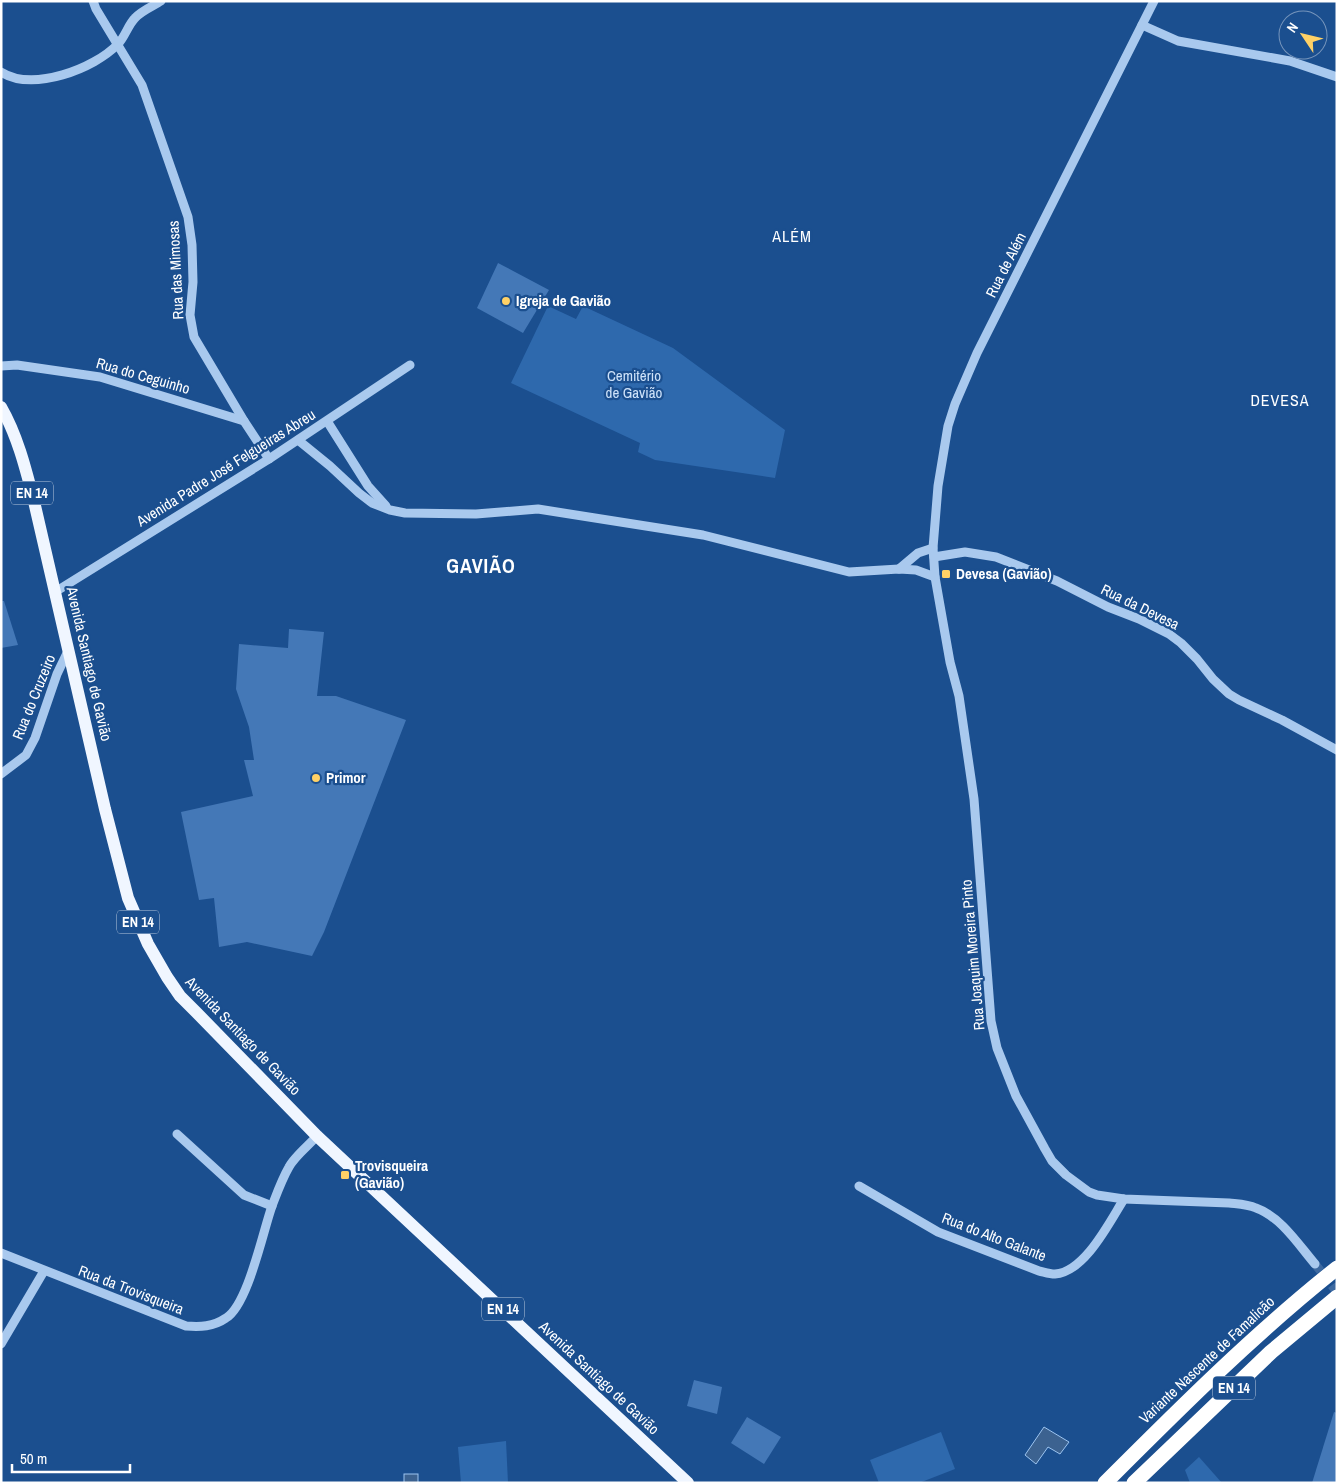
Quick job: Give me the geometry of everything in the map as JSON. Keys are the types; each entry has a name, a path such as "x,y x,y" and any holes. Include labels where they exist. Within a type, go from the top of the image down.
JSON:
{"highway":[{"name":"Variante Nascente de Famalicão","path":"1105,1483 1258,1334 1337,1268"},
{"name":"EN 14","path":"1134,1483 1272,1352 1337,1297"}],"main road":[{"name":"Avenida Santiago de Gavião","path":"1,407 24,461 128,898 148,944 167,977 180,996 317,1136 688,1483"}],"street":[{"name":"Rua das Mimosas","path":"93,1 142,85 188,216 192,245 193,282 190,315 194,337 269,459"},
{"path":"1,72 28,80 58,77 94,62 118,44 135,18 161,1"},
{"name":"Rua de Além","path":"934,552 938,486 948,426 955,404 977,353 1154,1"},
{"path":"1142,25 1178,41 1290,61 1337,77"},
{"name":"Rua do Ceguinho","path":"1,366 17,365 100,377 244,421"},
{"name":"Avenida Padre José Felgueiras Abreu","path":"55,592 269,459 410,365"},
{"path":"327,421 368,486 390,510"},
{"path":"298,440 359,493 372,502 390,510 405,513 476,514 538,509 703,536 849,572 899,569 916,570 935,577"},
{"name":"Rua Joaquim Moreira Pinto","path":"934,552 935,577 950,662 959,696 974,799 993,1036 1016,1096 1052,1160 1066,1175 1089,1192 1124,1199 1245,1204 1258,1208 1269,1214 1284,1228 1315,1264"},
{"name":"Rua da Devesa","path":"899,569 918,553 965,552 996,557 1057,581 1169,634 1181,643 1217,683 1234,697 1282,720 1337,750"},
{"name":"Rua do Cruzeiro","path":"1,774 26,754 35,738 57,674 69,649"},
{"path":"177,1134 244,1195 272,1206"},
{"name":"Rua da Trovisqueira","path":"1,1253 186,1326 201,1327 213,1325 228,1318 238,1304 248,1281 272,1206 289,1165 317,1136"},
{"name":"Rua do Alto Galante","path":"859,1186 938,1232 1039,1271 1056,1274 1064,1272 1082,1260 1100,1237 1124,1199"},
{"path":"1,1344 44,1271"}],"green space":[{"name":"Cemitério de Gavião","path":"548,306 576,319 583,306 673,348 785,430 775,478 655,460 638,452 640,443 511,383"},
{"path":"941,1432 955,1469 919,1483 879,1483 870,1460"},
{"path":"506,1441 508,1483 461,1483 458,1447"},
{"path":"1199,1457 1222,1483 1190,1483 1185,1470"}],"shaded area":[{"path":"1044,1427 1069,1442 1060,1454 1048,1447 1036,1464 1025,1455"},
{"path":"404,1474 418,1474 418,1483 404,1483"}],"building":[{"path":"498,263 549,290 523,333 477,308"},
{"path":"1,601 4,601 18,645 1,648"},
{"name":"Primor","path":"289,629 324,632 317,696 336,696 406,720 324,932 312,956 247,942 219,947 214,898 199,900 181,812 253,796 244,760 254,760 249,727 236,689 239,644 288,648"},
{"path":"694,1380 722,1387 717,1414 687,1406"},
{"path":"1334,1412 1337,1413 1337,1483 1312,1483"},
{"path":"747,1417 781,1437 764,1464 731,1443"}],"tunnel":[{"path":"1315,1264 1337,1292"}],"place":[{"name":"Igreja de Gavião","path":"506,301"},
{"name":"Devesa (Gavião)","path":"946,574"},
{"name":"Primor","path":"316,778"},
{"name":"Trovisqueira (Gavião)","path":"345,1175"}],"district":[{"name":"ALÉM","path":"792,236"},
{"name":"DEVESA","path":"1280,400"},
{"name":"GAVIÃO","path":"481,566"}]}
